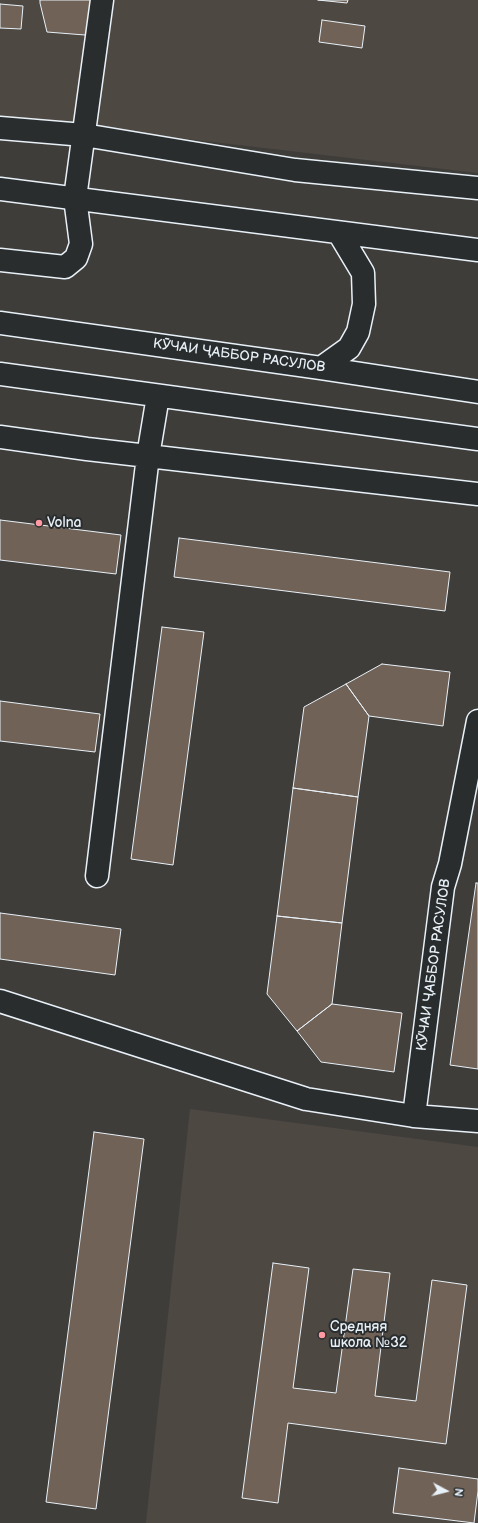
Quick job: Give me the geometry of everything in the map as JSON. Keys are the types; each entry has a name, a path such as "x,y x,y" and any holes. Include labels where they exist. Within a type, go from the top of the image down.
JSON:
{"main road":[{"path":"0,260 65,267 76,258 81,244 75,198 102,0"},
{"path":"0,128 84,135 295,170 478,188"},
{"path":"0,189 478,250"},
{"path":"321,368 348,348 358,332 364,304 364,273 339,233"},
{"name":"КӮЧАИ ҶАББОР РАСУЛОВ","path":"0,323 321,368 478,392"},
{"path":"0,374 478,439"},
{"path":"97,876 148,456 158,396"},
{"path":"0,437 148,456 478,494"},
{"name":"КӮЧАИ ҶАББОР РАСУЛОВ","path":"414,1116 443,887 450,864 478,721"},
{"path":"0,1001 306,1099 414,1116 478,1120"}],"shaded area":[{"path":"0,0 478,0 478,173 0,117"},
{"name":"Средняя школа №32","path":"190,1109 478,1147 478,1523 146,1523"}],"building":[{"path":"40,0 96,0 93,24 85,35 47,32"},
{"path":"318,0 348,0 347,3"},
{"path":"0,4 23,6 21,29 0,28"},
{"path":"322,20 365,26 362,48 319,42"},
{"path":"0,520 121,535 116,574 0,560"},
{"path":"179,538 450,572 445,611 174,577"},
{"path":"162,627 204,632 173,865 131,859"},
{"path":"382,664 450,672 443,726 369,716 346,684"},
{"path":"346,684 369,716 358,797 293,788 304,707"},
{"path":"0,701 100,714 95,752 0,741"},
{"path":"293,788 358,797 342,923 277,916"},
{"path":"476,883 478,883 478,1069 450,1065"},
{"path":"0,913 121,929 115,975 0,959"},
{"path":"277,916 342,923 332,1004 297,1031 267,994"},
{"path":"332,1004 402,1013 394,1072 321,1062 297,1031"},
{"path":"94,1132 144,1139 96,1509 46,1502"},
{"path":"273,1263 309,1268 293,1388 336,1393 353,1269 390,1273 375,1396 416,1401 432,1280 467,1285 446,1444 288,1423 278,1503 242,1498"},
{"path":"399,1468 478,1479 474,1523 393,1513"}],"place":[{"name":"Volna","path":"39,523"},
{"name":"Средняя школа №32","path":"322,1335"}]}
